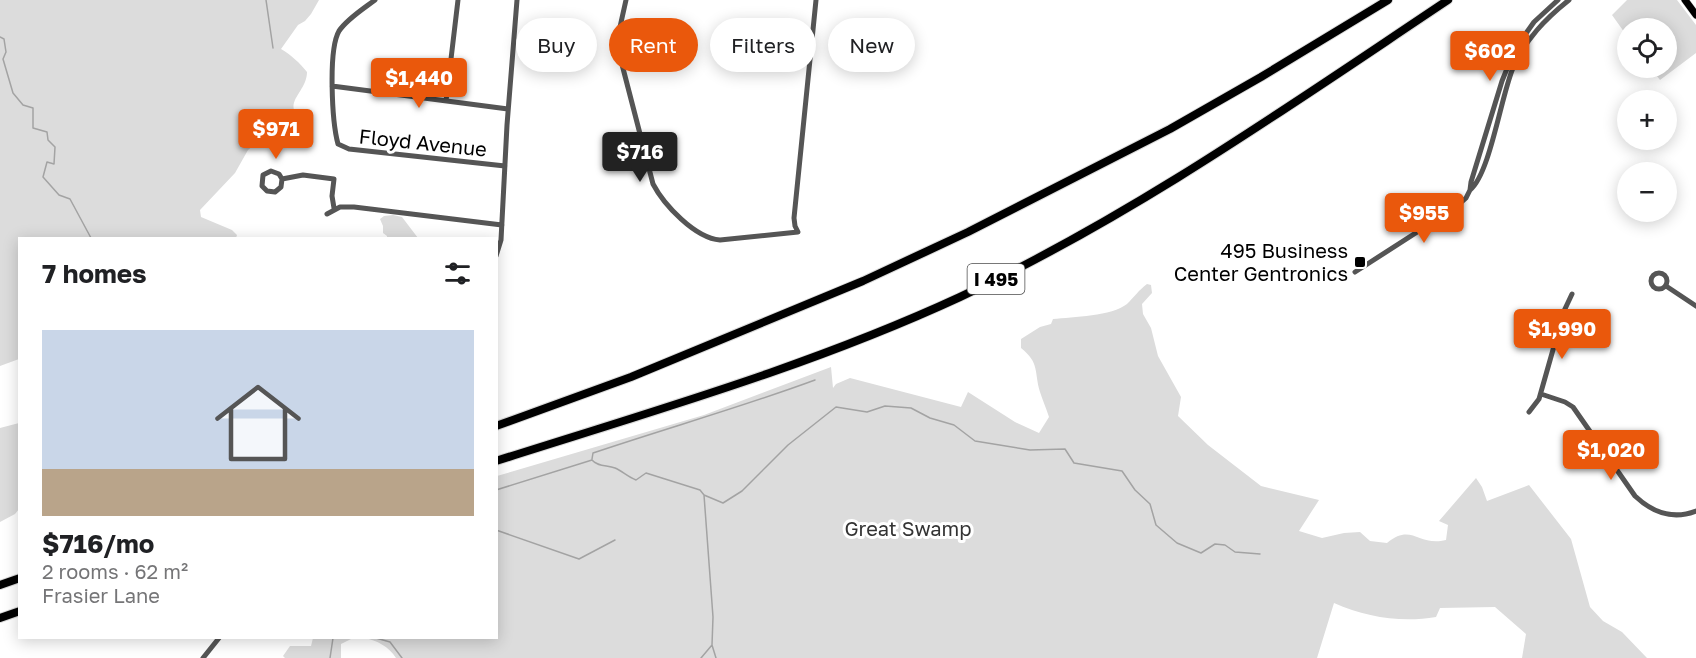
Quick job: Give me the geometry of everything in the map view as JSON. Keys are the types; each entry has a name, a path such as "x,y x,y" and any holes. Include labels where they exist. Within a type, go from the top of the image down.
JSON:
{"highway":[{"name":"I 495","path":"498,425 642,373 863,281 968,232 1170,129 1388,0"},
{"name":"I 495","path":"498,460 780,370 884,330 991,282 1082,235 1179,178 1448,0"},
{"path":"0,585 18,579"},
{"path":"1,618 18,612"}],"main road":[{"path":"1685,0 1696,15"}],"street":[{"path":"375,0 347,22 336,37 332,86 508,109"},
{"path":"446,101 458,0"},
{"path":"498,252 501,245 508,109 517,0"},
{"path":"626,0 618,36 618,49 653,184 662,199 694,230 707,238 720,240 798,232 794,218 816,0"},
{"path":"1355,272 1431,225 1466,198 1502,81 1515,49 1534,22 1558,0"},
{"path":"1470,190 1477,185 1484,167 1506,88 1521,52 1539,26 1569,0"},
{"name":"Floyd Avenue","path":"332,86 333,118 338,144 348,149 505,166"},
{"path":"268,172 277,172 282,179 281,187 275,192 267,191 262,186 262,178 268,172"},
{"path":"282,179 297,175 334,179 332,196 334,208"},
{"path":"327,214 334,208 354,207 502,225"},
{"path":"1665,286 1696,306"},
{"path":"1529,412 1538,402 1564,310 1572,294"},
{"path":"1540,394 1573,407 1635,496 1648,507 1679,515 1696,510"},
{"path":"203,658 218,639"}],"green space":[{"path":"0,0 319,0 311,14 298,25 281,49 307,72 304,85 294,101 295,113 299,119 298,129 294,134 287,133 276,139 266,139 256,143 248,150 235,173 200,210 201,217 232,230 236,237 18,237 18,359 0,366"},
{"path":"1627,0 1677,0 1696,25 1696,53 1677,67 1677,18 1617,18 1617,22 1612,15"},
{"path":"384,216 402,217 417,237 387,237 383,233 380,219"},
{"name":"Great Swamp","path":"1147,284 1151,285 1152,293 1142,304 1143,314 1151,328 1158,356 1181,397 1178,416 1208,445 1261,486 1319,500 1299,531 1322,538 1360,532 1370,541 1387,543 1403,535 1436,541 1446,540 1448,525 1439,521 1476,478 1487,501 1529,485 1571,539 1590,607 1603,621 1622,632 1647,658 1522,658 1526,634 1495,607 1440,608 1436,617 1397,619 1359,612 1334,603 1317,658 396,658 382,645 369,639 498,639 498,476 704,415 831,367 833,388 836,384 850,378 961,407 968,392 1015,422 1039,433 1049,417 1040,392 1034,363 1021,348 1021,339 1040,327 1051,324 1053,319 1092,315 1120,308"},
{"path":"18,423 18,510 0,522 0,428"},
{"path":"313,639 351,639 341,644 341,658 285,658 283,656 290,646 311,646"}],"waterway":[{"path":"266,0 273,48"},
{"path":"0,37 4,39 6,52 3,59 13,93 23,105 33,108 33,128 47,132 48,140 55,147 54,164 47,162 43,177 59,195 70,199 90,237"},
{"path":"592,459 593,453 815,380"},
{"path":"498,489 592,460 600,465 615,468 636,480 646,473 700,490 704,495 723,503 742,491 788,445 836,407 867,412 885,406 911,408 930,418 954,425 975,441 1030,450 1065,449 1074,463 1122,471 1135,490 1150,504 1156,525 1177,543 1201,553 1215,544 1225,545 1235,552 1260,554"},
{"path":"704,495 713,617 712,645 716,658"},
{"path":"498,531 579,559 615,540"},
{"path":"330,658 333,639"},
{"path":"380,639 390,642 402,658"},
{"path":"701,658 712,645"}],"place":[{"name":"495 Business Center Gentronics","path":"1360,262"}]}
